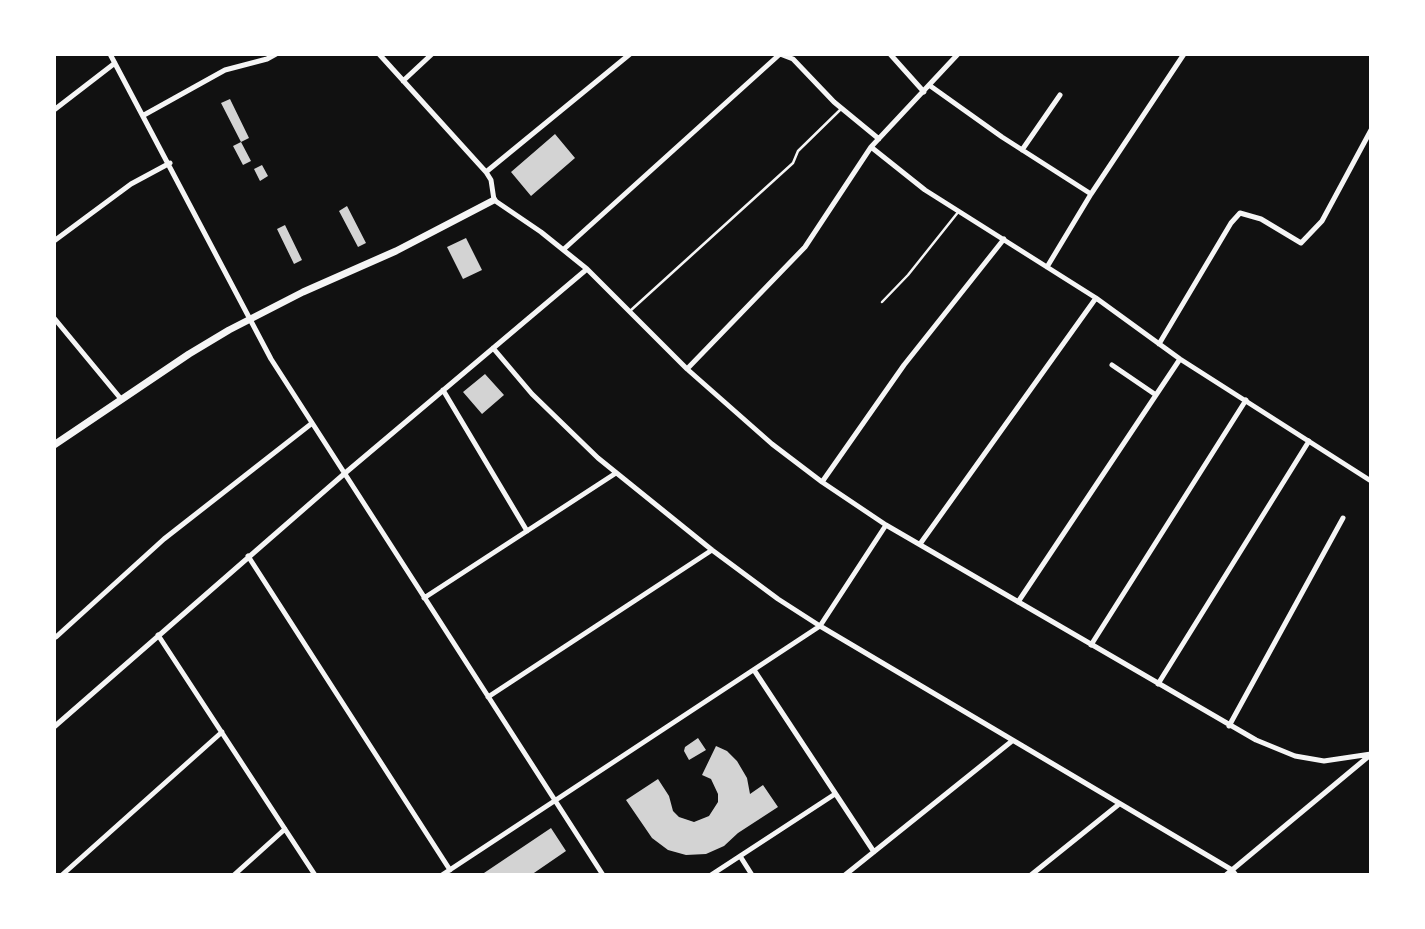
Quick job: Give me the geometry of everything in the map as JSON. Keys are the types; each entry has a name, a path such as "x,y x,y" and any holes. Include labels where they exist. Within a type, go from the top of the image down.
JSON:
{"street":[{"path":"110,54 170,163 248,320 311,424 603,875"},
{"path":"379,54 486,172 491,180 494,200 564,249 687,369 772,443 822,482 886,524 1229,726 1266,745 1311,759 1331,760 1371,755"},
{"path":"403,81 432,54"},
{"path":"486,172 630,54"},
{"path":"564,249 780,54 793,60 878,139"},
{"path":"890,54 924,92"},
{"path":"687,369 805,247 871,147 958,54"},
{"path":"1047,267 1091,194 1184,54"},
{"path":"144,115 226,70 272,55"},
{"path":"54,110 115,63"},
{"path":"929,85 1091,194"},
{"path":"1022,150 1060,94"},
{"path":"1159,344 1231,223 1240,213 1261,219 1301,243 1322,221 1371,130"},
{"path":"871,147 925,190 1096,298 1180,359 1371,481"},
{"path":"54,241 131,184 170,163"},
{"path":"54,445 189,354 248,320 303,292 396,251 494,200"},
{"path":"822,482 904,365 1004,239"},
{"path":"54,727 248,556 587,269"},
{"path":"920,544 1096,298"},
{"path":"54,318 121,399"},
{"path":"493,348 544,407 616,473 712,550 820,626 1234,872"},
{"path":"1018,602 1180,359"},
{"path":"1112,365 1156,395"},
{"path":"443,390 527,531"},
{"path":"1091,645 1246,400"},
{"path":"56,637 164,539 311,424"},
{"path":"1158,684 1309,441"},
{"path":"424,598 616,473"},
{"path":"1229,726 1343,518"},
{"path":"442,875 820,626 886,524"},
{"path":"488,697 712,550"},
{"path":"248,556 450,870"},
{"path":"158,635 315,875"},
{"path":"754,670 874,852"},
{"path":"62,875 222,732"},
{"path":"845,875 1012,741"},
{"path":"1226,875 1234,872 1371,755"},
{"path":"710,875 835,794"},
{"path":"1031,875 1118,804"},
{"path":"234,875 285,829"},
{"path":"740,856 752,875"}],"lane":[{"path":"630,311 793,163 798,151 842,108"},
{"path":"882,302 908,275 959,211"}],"building":[{"path":"230,99 249,138 241,142 221,103"},
{"path":"555,134 575,158 531,196 511,172"},
{"path":"241,142 251,161 243,165 233,146"},
{"path":"262,165 268,176 260,181 254,169"},
{"path":"347,206 366,243 358,247 339,211"},
{"path":"285,225 302,260 294,264 277,229"},
{"path":"466,238 482,270 463,279 447,247"},
{"path":"485,374 504,395 482,414 463,392"},
{"path":"698,738 706,750 689,760 684,751 685,747"},
{"path":"716,746 727,751 737,761 747,778 750,794 763,785 778,807 738,833 724,846 706,854 686,855 668,850 652,838 626,800 658,779 669,796 673,811 679,817 694,822 709,816 718,802 718,794 711,779 702,775"},
{"path":"551,828 566,851 531,875 481,875"}]}
